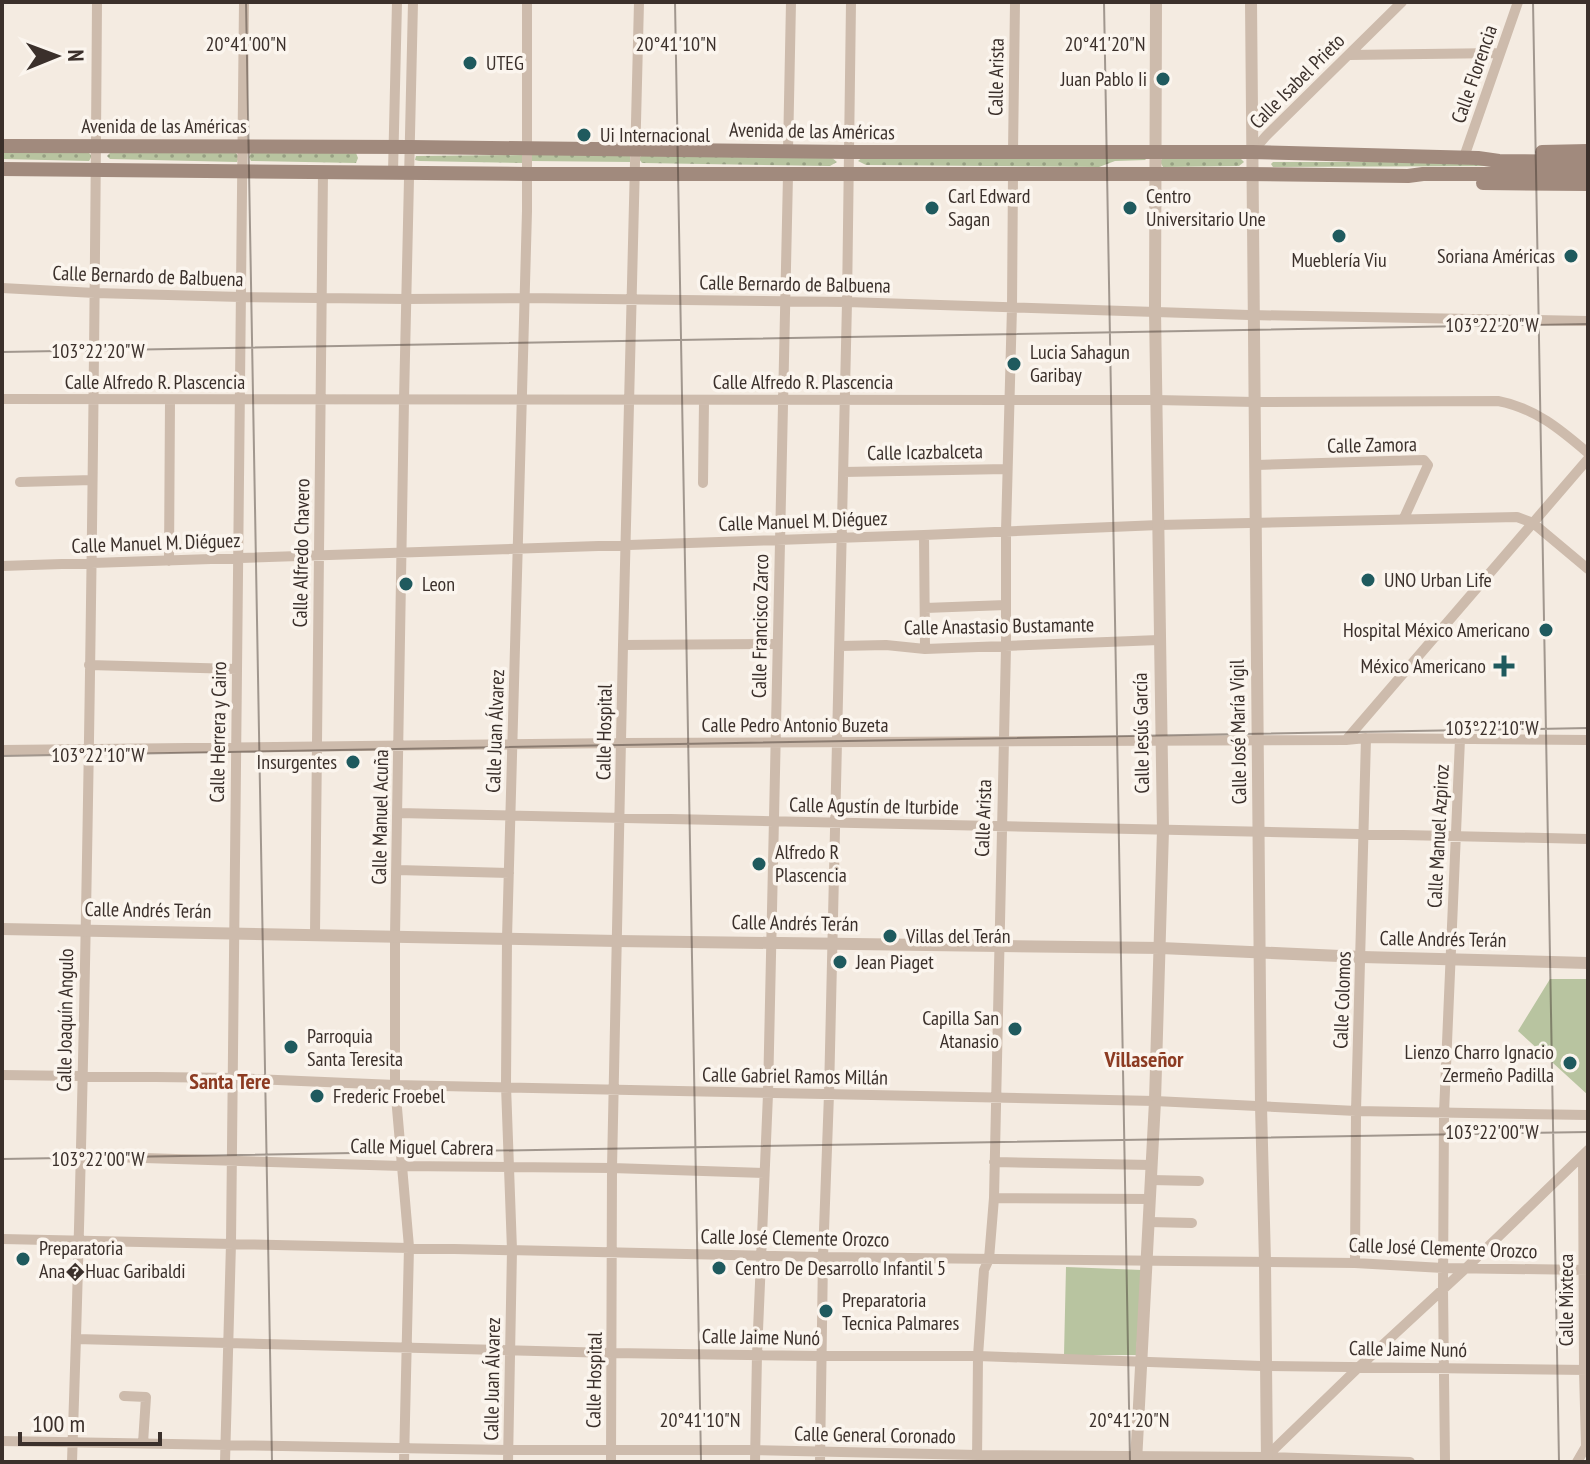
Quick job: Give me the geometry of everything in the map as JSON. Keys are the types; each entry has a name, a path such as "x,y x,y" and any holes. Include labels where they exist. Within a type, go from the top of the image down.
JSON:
{"main road":[{"name":"Avenida de las Américas","path":"2,146 1252,152 1588,162"},
{"name":"Avenida de las Américas","path":"1471,158 1588,151"},
{"name":"Avenida de las Américas","path":"2,169 788,175 1588,174"},
{"name":"Avenida de las Américas","path":"1408,176 1422,182 1588,184"}],"street":[{"name":"Calle Joaquín Angulo","path":"72,1462 85,929 97,2"},
{"name":"Calle Herrera y Cairo","path":"225,1462 231,1243 244,2"},
{"path":"393,172 397,2"},
{"name":"Calle Manuel Acuña","path":"404,1462 409,1247 395,1085 395,936 413,2"},
{"name":"Calle Juan Álvarez","path":"508,1462 512,1250 506,1086 507,938 528,174 527,2"},
{"name":"Calle Hospital","path":"611,1456 612,1168 639,2"},
{"path":"788,151 791,2"},
{"path":"820,1457 840,646 851,2"},
{"name":"Calle Arista","path":"1013,152 1015,2"},
{"name":"Calle Jesús García","path":"1136,1459 1155,1101 1163,830 1155,311 1156,2"},
{"name":"Calle José María Vigil","path":"1251,2 1265,1460"},
{"name":"Calle Isabel Prieto","path":"1252,152 1402,2"},
{"name":"Calle Florencia","path":"1471,158 1500,53 1518,2"},
{"path":"1349,55 1500,53"},
{"name":"Calle Alfredo Chavero","path":"315,934 323,172"},
{"name":"Calle Arista","path":"977,1458 978,1356 984,1270 989,1259 994,1198 1013,174"},
{"name":"Calle Francisco Zarco","path":"755,1462 772,943 788,175"},
{"name":"Calle Bernardo de Balbuena","path":"2,288 241,297 847,302 1254,315 1588,321"},
{"name":"Calle Alfredo R. Plascencia","path":"2,399 1498,401 1537,414 1562,430 1588,453"},
{"path":"169,561 170,400"},
{"path":"703,483 704,401"},
{"path":"1346,740 1588,459"},
{"name":"Calle Zamora","path":"1256,465 1424,460 1428,465 1404,518"},
{"name":"Calle Icazbalceta","path":"843,472 1007,469"},
{"path":"20,482 92,480"},
{"name":"Calle Manuel M. Diéguez","path":"2,566 1404,518 1517,517 1533,523"},
{"path":"1533,523 1588,569"},
{"path":"924,535 925,649"},
{"path":"925,608 1006,605"},
{"name":"Calle Anastasio Bustamante","path":"840,646 886,645 925,649 1159,640"},
{"path":"623,645 777,644"},
{"path":"89,665 237,669"},
{"name":"Calle Colomos","path":"1355,1263 1366,738"},
{"name":"Calle Pedro Antonio Buzeta","path":"2,750 1161,739 1588,740"},
{"name":"Calle Manuel Azpiroz","path":"1445,1462 1444,1113 1460,739"},
{"name":"Calle Agustín de Iturbide","path":"398,813 1588,839"},
{"path":"397,870 509,873"},
{"name":"Calle Andrés Terán","path":"2,929 1161,948 1588,963"},
{"name":"Calle Gabriel Ramos Millán","path":"2,1075 1155,1101 1356,1111 1588,1115"},
{"path":"1265,1460 1586,1153"},
{"name":"Calle Mixteca","path":"1586,1153 1587,1444"},
{"name":"Calle Miguel Cabrera","path":"80,1156 764,1173"},
{"path":"994,1162 1152,1165"},
{"path":"1151,1180 1199,1181"},
{"path":"994,1198 1150,1199"},
{"path":"1149,1222 1192,1223"},
{"name":"Calle José Clemente Orozco","path":"2,1239 761,1256 1355,1263 1586,1270"},
{"name":"Calle Jaime Nunó","path":"76,1339 612,1353 978,1356 1266,1366 1586,1370"},
{"path":"124,1396 146,1397 143,1443"},
{"name":"Calle General Coronado","path":"2,1441 405,1447 611,1456 756,1450 820,1457 1410,1462"},
{"path":"1577,1462 1587,1444"}],"green space":[{"path":"2,151 88,152 92,156 89,161 2,159"},
{"path":"111,152 236,153 239,157 237,162 110,159 107,156"},
{"path":"251,153 356,153 358,158 356,163 251,161"},
{"path":"530,153 630,155 630,162 530,161"},
{"path":"642,154 831,157 837,162 830,166 642,163 639,159"},
{"path":"523,155 525,163 415,160 416,156"},
{"path":"865,155 1146,160 1115,161 1099,167 866,165 858,161"},
{"path":"1162,158 1240,158 1244,162 1239,166 1163,167 1160,162"},
{"path":"1273,162 1488,162 1488,166 1273,167"},
{"name":"Lienzo Charro Ignacio Zermeño Padilla","path":"1550,979 1588,979 1588,1095 1518,1031"},
{"path":"1066,1267 1142,1270 1136,1355 1064,1355"}],"place":[{"name":"UTEG","path":"470,63"},
{"name":"Juan Pablo Ii","path":"1163,79"},
{"name":"Ui Internacional","path":"584,135"},
{"name":"Carl Edward Sagan","path":"932,208"},
{"name":"Centro Universitario Une","path":"1130,208"},
{"name":"Mueblería Viu","path":"1339,236"},
{"name":"Soriana Américas","path":"1571,256"},
{"name":"Lucia Sahagun Garibay","path":"1014,364"},
{"name":"UNO Urban Life","path":"1368,580"},
{"name":"Leon","path":"406,584"},
{"name":"Hospital México Americano","path":"1546,630"},
{"name":"México Americano","path":"1504,666"},
{"name":"Insurgentes","path":"353,762"},
{"name":"Alfredo R Plascencia","path":"759,864"},
{"name":"Villas del Terán","path":"890,936"},
{"name":"Jean Piaget","path":"840,962"},
{"name":"Capilla San Atanasio","path":"1015,1029"},
{"name":"Parroquia Santa Teresita","path":"291,1047"},
{"name":"Lienzo Charro Ignacio Zermeño Padilla","path":"1570,1063"},
{"name":"Frederic Froebel","path":"317,1096"},
{"name":"Preparatoria Ana�Huac Garibaldi","path":"23,1259"},
{"name":"Centro De Desarrollo Infantil 5","path":"719,1268"},
{"name":"Preparatoria Tecnica Palmares","path":"826,1311"}],"district":[{"name":"Villaseñor","path":"1144,1059"},
{"name":"Santa Tere","path":"230,1081"}]}
